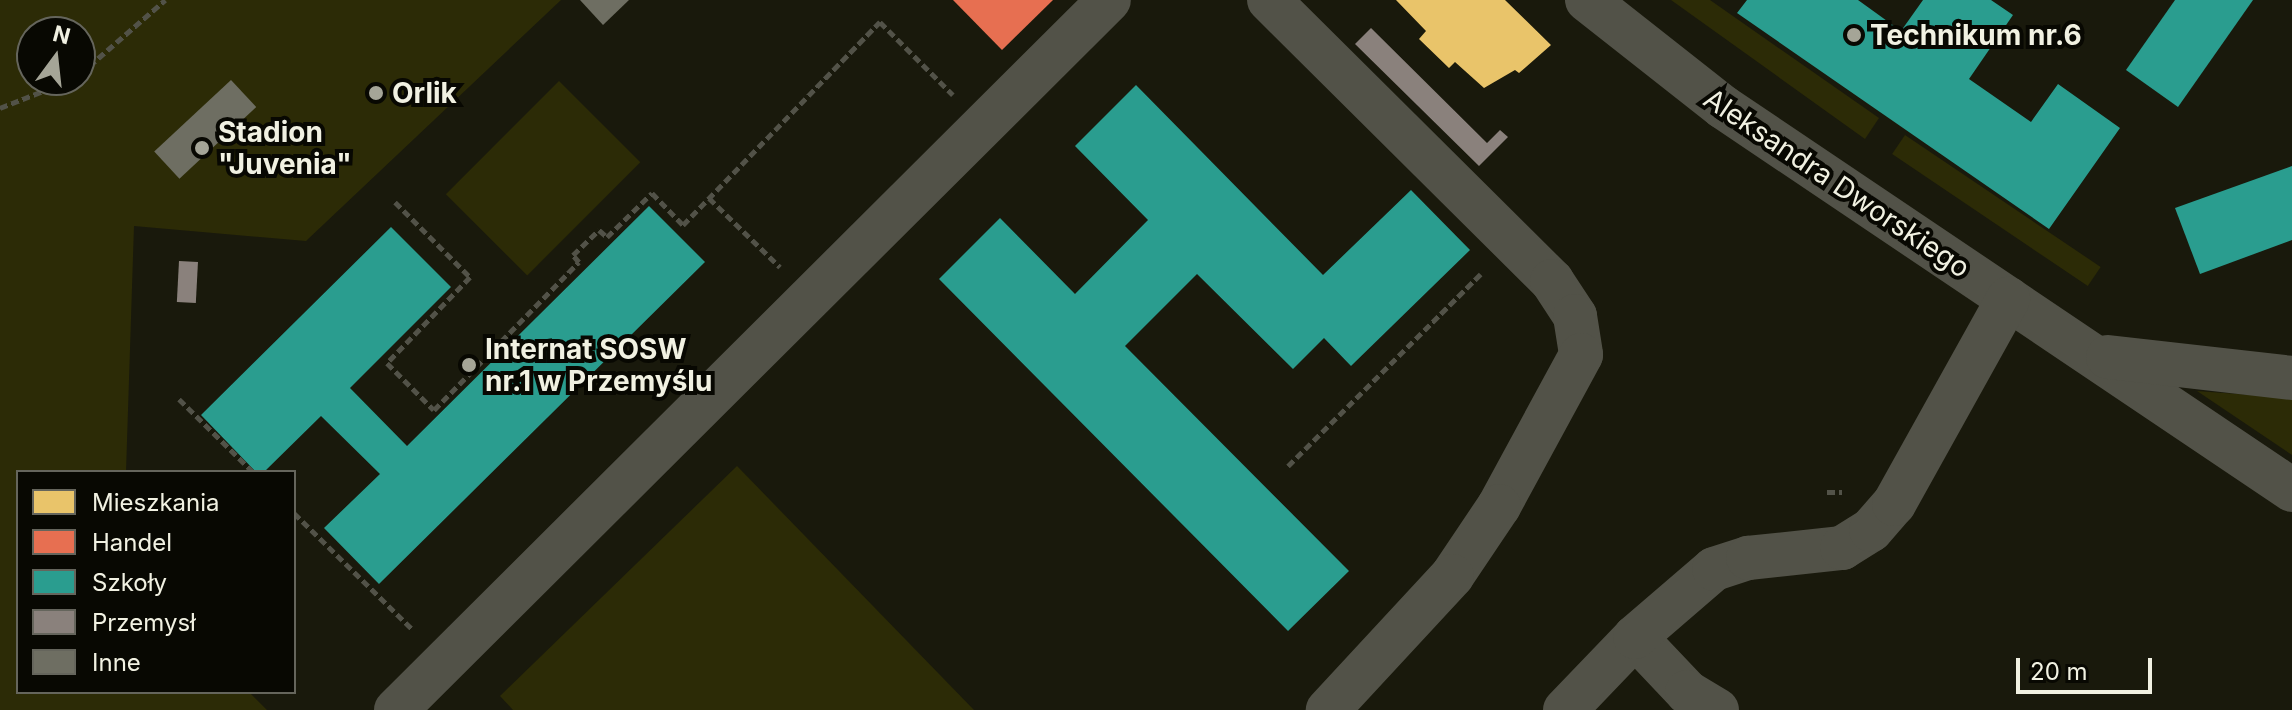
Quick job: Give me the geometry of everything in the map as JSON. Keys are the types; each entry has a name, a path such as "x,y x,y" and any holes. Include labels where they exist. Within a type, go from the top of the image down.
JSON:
{"street":[{"path":"396,710 1109,0"},
{"path":"1269,0 1552,281 1575,316 1581,355 1499,506 1452,576 1328,710"},
{"name":"Aleksandra Dworskiego","path":"1587,0 1723,107 2292,490"},
{"path":"1565,710 1635,637 1714,569 1748,558 1842,548 1871,530 1894,504 2008,299"},
{"name":"Aleksandra Dworskiego","path":"2095,356 2292,378"},
{"path":"1635,637 1687,692 1717,710"}],"path":[{"path":"96,60 165,0"},
{"path":"395,202 470,277 387,363 434,410 579,262 573,255 599,230 607,237 652,193 683,225 880,22 982,124"},
{"path":"0,108 30,96"},
{"path":"709,198 810,296"},
{"path":"1288,466 1512,242"},
{"path":"179,399 251,470"},
{"path":"296,515 445,662"}],"shaded area":[{"name":"Stadion \"Juvenia\"","path":"0,0 561,0 306,241 134,226 126,470 16,470 16,694 251,694 267,710 0,710"},
{"path":"1671,0 1710,0 1879,118 1865,139"},
{"path":"559,81 640,162 527,275 446,194"},
{"path":"1905,135 2101,267 2088,286 1892,154"},
{"path":"2197,391 2292,398 2292,455"},
{"path":"737,466 974,710 513,710 500,696"}],"building: Mieszkania":[{"path":"1396,0 1505,0 1551,45 1519,73 1515,70 1484,88 1455,62 1449,68 1419,39 1426,31"}],"building: Handel":[{"path":"953,0 1053,0 1002,50"}],"building: Szkoły":[{"path":"1747,0 1858,0 1901,31 1923,0 1991,0 2013,15 1969,79 2031,122 2058,84 2120,128 2049,229 1737,13"},
{"path":"2175,0 2253,0 2178,107 2126,70"},
{"path":"1136,85 1323,275 1411,190 1470,250 1351,366 1324,338 1293,369 1197,274 1125,346 1349,571 1288,631 939,279 1000,218 1075,294 1148,220 1075,146"},
{"path":"2292,166 2292,240 2200,274 2175,208"},
{"path":"649,206 705,262 379,584 324,528 380,474 321,416 266,470 254,470 201,415 391,227 451,287 350,388 407,446"}],"building: Przemysł":[{"path":"1371,28 1487,143 1500,130 1508,137 1479,166 1355,44"},
{"path":"179,261 198,262 196,303 177,302"}],"building: Inne":[{"path":"580,0 629,0 603,25"},
{"path":"231,80 256,107 179,179 154,152"}],"place":[{"name":"Technikum nr.6","path":"1854,35"},
{"name":"Orlik","path":"376,93"},
{"name":"Stadion \"Juvenia\"","path":"202,148"},
{"name":"Internat SOSW nr.1 w Przemyślu","path":"469,365"}]}
